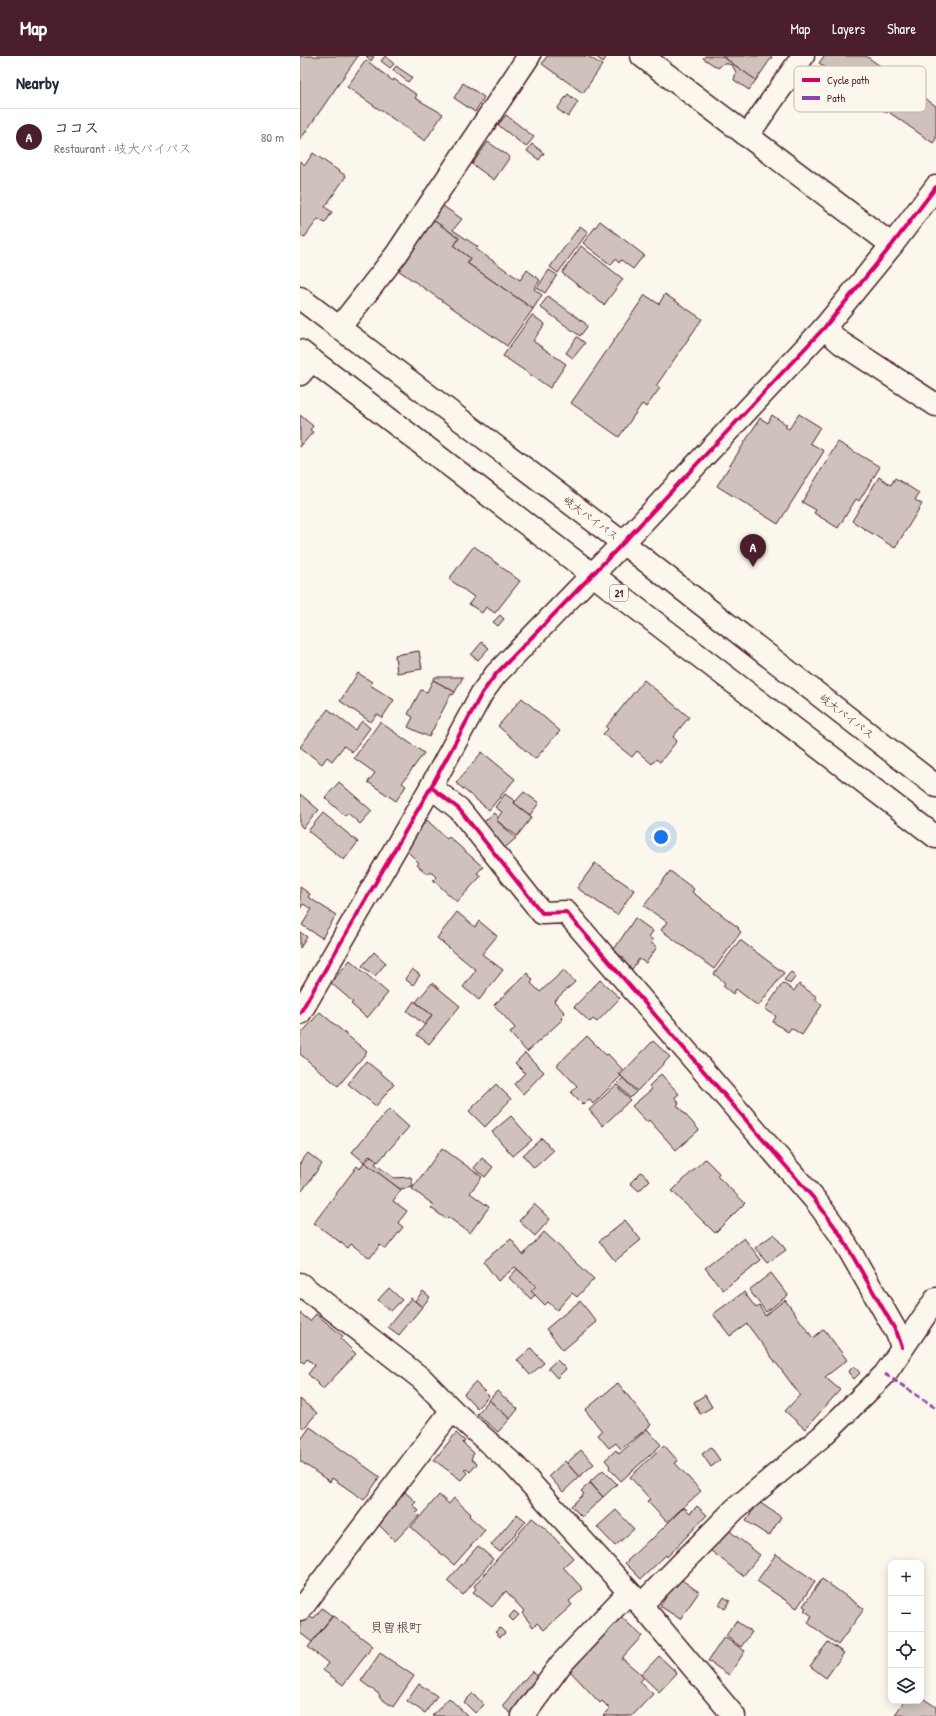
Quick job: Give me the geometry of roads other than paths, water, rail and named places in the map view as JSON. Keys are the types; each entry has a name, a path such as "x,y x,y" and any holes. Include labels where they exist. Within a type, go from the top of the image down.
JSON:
{"main road":[{"path":"339,328 396,255 529,56"},
{"path":"642,56 892,245"},
{"path":"795,66 802,56"},
{"path":"748,136 794,68"},
{"path":"300,1013 431,787 482,693 496,674 623,543 824,328 892,245 936,187"},
{"name":"岐大バイパス","path":"300,298 623,543 936,786"},
{"path":"824,328 841,343 936,405"},
{"name":"21","path":"304,361 593,573 936,837"},
{"path":"431,787 460,809 542,913 566,912 816,1201 840,1234 897,1333 902,1347"},
{"path":"300,1284 422,1379 452,1410 514,1465 635,1598 734,1716"},
{"path":"523,1716 561,1664 735,1509 821,1437 885,1374 936,1298"},
{"path":"300,1610 452,1410"}],"place":[{"name":"ココス","path":"753,567"}],"district":[{"name":"貝曽根町","path":"396,1627"}]}
